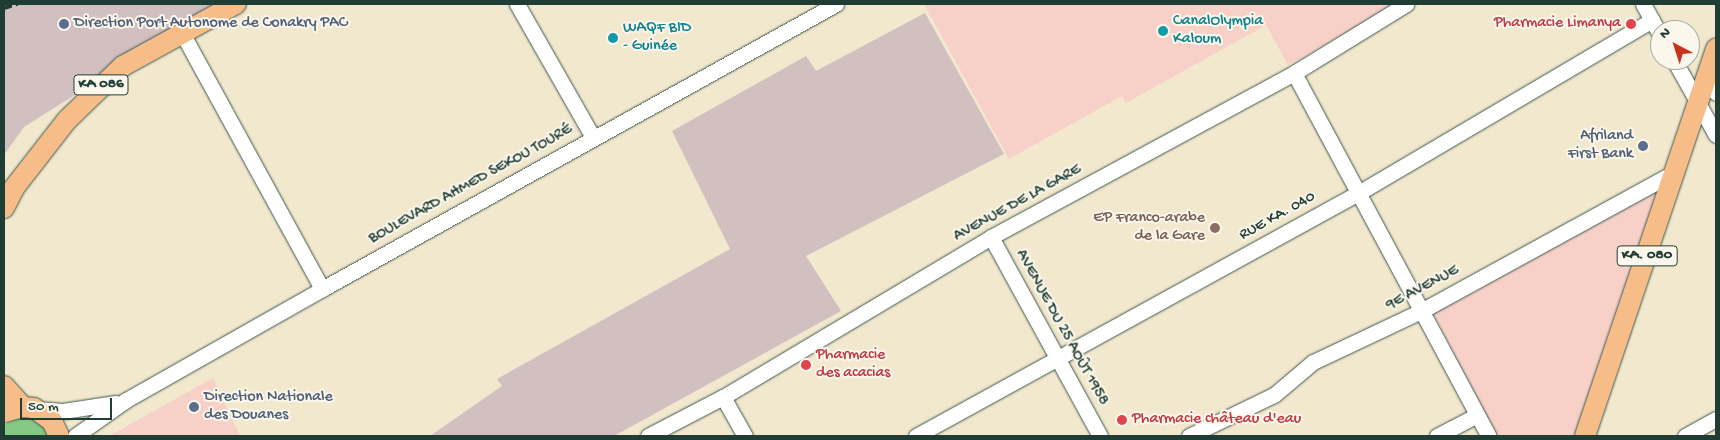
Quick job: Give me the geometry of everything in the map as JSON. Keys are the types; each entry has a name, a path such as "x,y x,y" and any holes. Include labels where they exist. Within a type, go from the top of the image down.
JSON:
{"main road":[{"name":"KA 086","path":"4,208 14,188 46,144 89,96 123,66 236,4"},
{"path":"1712,85 1716,50"},
{"name":"KA. 080","path":"1585,436 1698,102 1712,85"},
{"path":"4,386 20,409 52,421 59,436"}],"street":[{"path":"517,4 593,137"},
{"name":"BOULEVARD AHMED SEKOU TOURÉ","path":"75,436 126,400 593,137 836,4"},
{"name":"AVENUE DE LA GARE","path":"648,436 723,397 991,237 1294,73 1406,4"},
{"path":"1643,4 1652,20"},
{"name":"RUE KA. 040","path":"916,436 1058,356 1360,192 1650,21"},
{"path":"182,33 322,289"},
{"path":"1680,70 1716,135"},
{"path":"1294,73 1360,192 1421,311 1489,436"},
{"name":"9E AVENUE","path":"1189,436 1274,394 1313,362 1421,311 1675,172"},
{"name":"AVENUE DU 25 AOÛT 1958","path":"991,237 1058,356 1100,436"},
{"path":"723,397 745,436"},
{"name":"BOULEVARD AHMED SEKOU TOURÉ","path":"20,409 63,412 126,400"},
{"path":"1437,436 1477,415"},
{"path":"1685,436 1716,419"}],"shaded area":[{"path":"4,4 219,4 24,127 4,155"},
{"path":"924,4 1399,4 1288,65 1266,25 1126,103 1122,96 1009,159"},
{"path":"925,13 1004,154 806,256 841,311 614,436 430,436 502,386 497,379 730,249 672,131 806,56 816,71"},
{"path":"1663,187 1581,436 1496,436 1433,312"},
{"name":"Direction Nationale des Douanes","path":"213,378 240,436 109,436"}],"green space":[{"path":"21,417 30,417 45,427 50,436 4,436 5,424"}],"railway":[{"path":"4,8 17,4"}],"place":[{"name":"Direction Port Autonome de Conakry PAC","path":"64,24"},
{"name":"Pharmacie Limanya","path":"1631,24"},
{"name":"CanalOlympia Kaloum","path":"1163,31"},
{"name":"WAQF BID - Guinée","path":"613,38"},
{"name":"Afriland First Bank","path":"1643,146"},
{"name":"EP Franco-arabe de la Gare","path":"1215,228"},
{"name":"Pharmacie des acacias","path":"806,365"},
{"name":"Direction Nationale des Douanes","path":"194,407"},
{"name":"Pharmacie château d'eau","path":"1122,420"}]}
